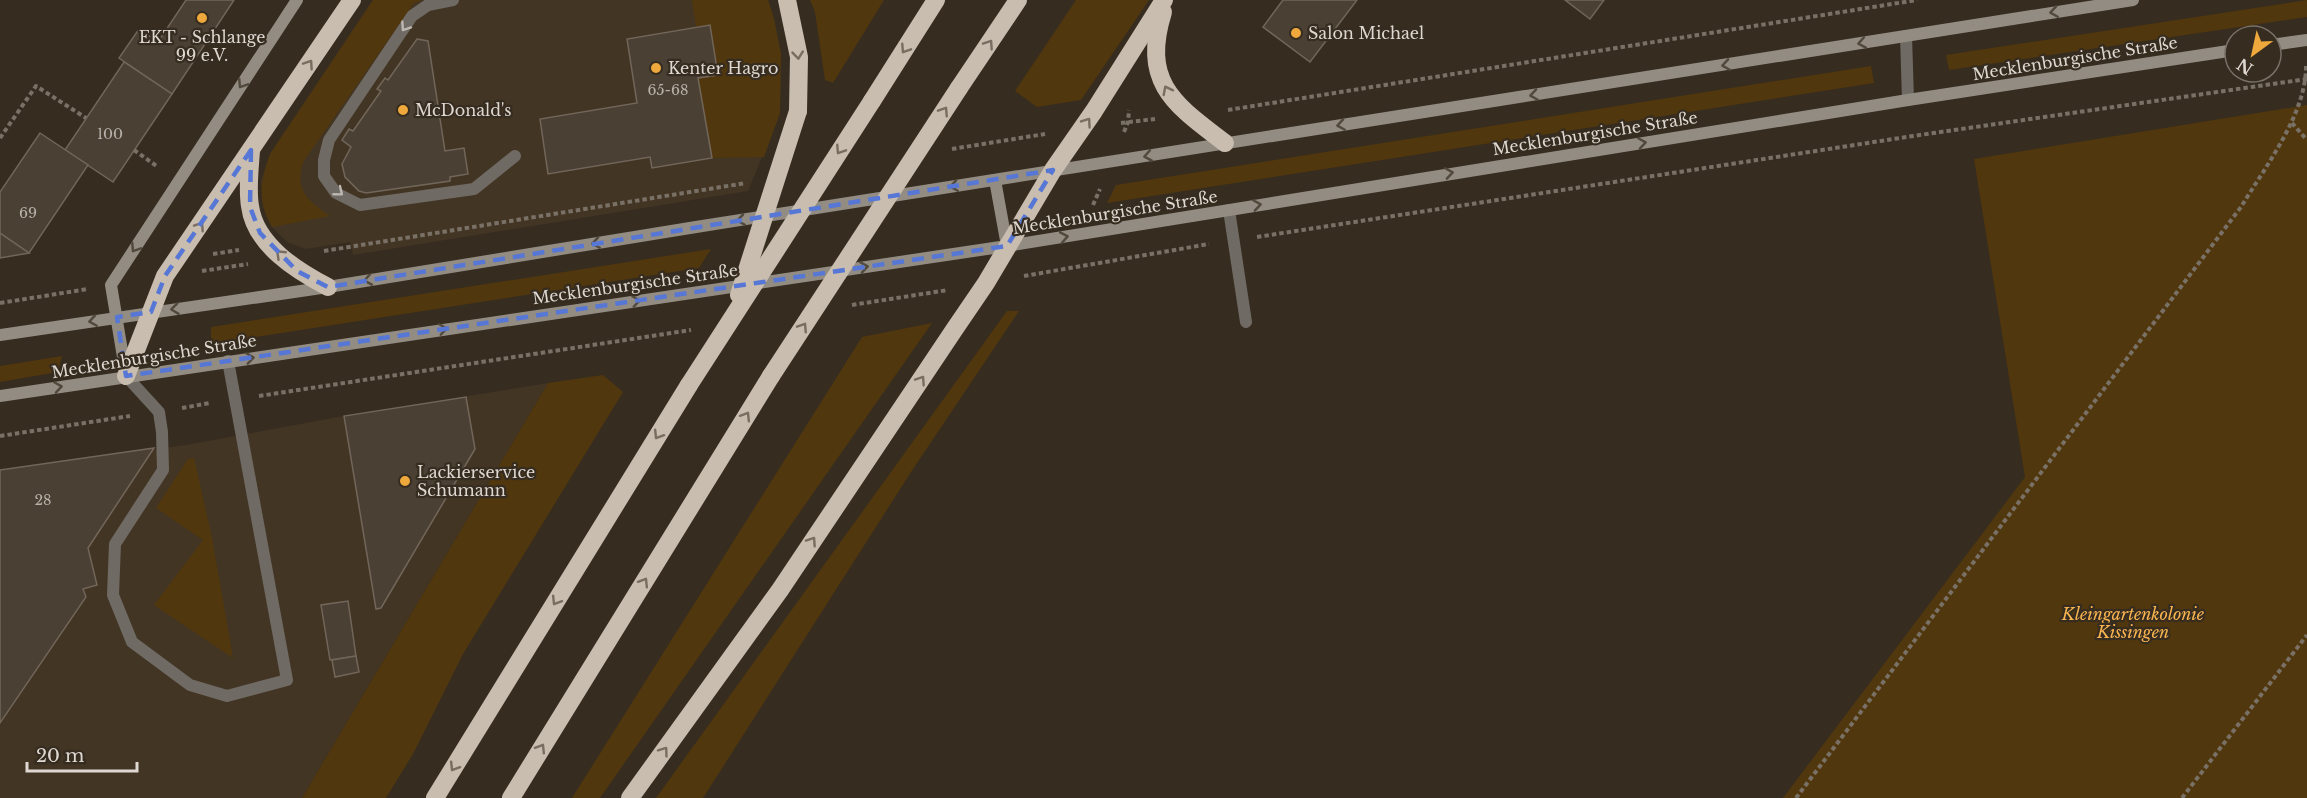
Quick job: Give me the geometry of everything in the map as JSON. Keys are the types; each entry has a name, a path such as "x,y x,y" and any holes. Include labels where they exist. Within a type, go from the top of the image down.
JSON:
{"highway":[{"path":"126,376 165,276 352,0"},
{"path":"732,320 798,111 799,57 787,0"},
{"path":"435,798 689,385 936,0"},
{"path":"511,798 771,376 1018,0"},
{"path":"1166,0 1157,32 1155,56 1163,82 1173,100 1226,143"},
{"path":"630,798 780,590 986,283 1053,170 1166,0"},
{"path":"251,150 250,207 260,233 297,271 328,287"}],"main road":[{"path":"126,376 111,285 297,0"},
{"path":"0,335 328,287 2133,0"},
{"path":"2283,43 2305,40"},
{"name":"Mecklenburgische Straße","path":"0,396 1007,246 1908,100 2223,52"},
{"path":"995,180 1007,246"}],"lane":[{"path":"453,0 428,5 412,16 328,140 324,176 336,193 360,205 474,189 515,156"},
{"path":"1906,36 1908,100"},
{"path":"1229,210 1246,322"},
{"path":"126,376 159,411 163,470 115,544 113,595 132,642 190,685 227,696 287,680 228,361"}],"path":[{"path":"1258,106 1917,0"},
{"path":"1796,798 2241,207 2292,123 2307,80 2305,40"},
{"path":"1085,266 1233,240 1913,136 2307,80"},
{"path":"0,138 36,86 86,118"},
{"path":"1123,107 1129,106 1128,122 1124,132"},
{"path":"1118,123 1162,118"},
{"path":"2292,123 2307,140"},
{"path":"946,150 1050,133"},
{"path":"351,247 749,183"},
{"path":"1093,205 1100,187"},
{"path":"209,255 241,249"},
{"path":"843,306 937,292"},
{"path":"0,303 57,294"},
{"path":"0,436 703,328"},
{"path":"2182,798 2307,635"}],"highlighted area":[{"path":"251,150 250,207 260,233 297,271 328,287 1053,170 1007,246 126,376 117,317 151,312 165,276"}],"shaded area":[{"path":"373,0 768,0 781,54 780,113 748,191 353,255 350,242 306,249 287,242 272,227 263,207 261,181 270,154"},
{"path":"548,383 302,798 0,798 0,470 186,445 344,416"}],"green space":[{"path":"373,0 422,0 414,3 303,162 300,180 304,194 330,216 272,227 262,199 262,182 270,154"},
{"path":"692,0 768,0 781,54 780,113 764,157 712,158 698,78 710,25 696,27"},
{"path":"810,0 884,0 833,83 825,80 815,12"},
{"path":"1076,0 1149,0 1081,100 1037,107 1015,91"},
{"path":"2307,0 2307,17 2260,24 2223,24 2223,29 1949,70 1946,55"},
{"path":"1871,66 1874,83 1107,203 1116,185"},
{"name":"Kleingartenkolonie Kissingen","path":"2307,105 2307,798 1783,798 2025,477 1974,159"},
{"path":"711,249 699,268 211,344 211,327"},
{"path":"1007,311 1019,311 911,472 703,798 656,798"},
{"path":"932,323 600,798 572,798 862,337"},
{"path":"62,356 58,372 0,382 0,366"},
{"path":"603,375 623,392 463,654 413,754 386,798 302,798 548,383"},
{"path":"194,458 212,538 233,658 154,605 203,540 156,508 188,459"}],"building":[{"path":"186,0 234,0 172,94 119,58 139,29 158,42"},
{"path":"1283,0 1357,0 1310,62 1263,27"},
{"path":"1565,0 1604,0 1590,19"},
{"path":"710,25 718,75 698,78 712,158 652,168 650,157 548,174 540,119 637,103 627,39"},
{"name":"McDonald's","path":"417,39 428,41 445,151 464,148 468,174 450,177 450,181 366,193 359,191 345,177 342,164 351,147 342,140 349,129 353,131 381,91 377,89 385,78 388,80"},
{"path":"124,62 172,94 113,182 65,150"},
{"path":"40,133 88,165 29,253 0,233 0,192"},
{"path":"0,233 29,253 0,258"},
{"name":"Lackierservice Schumann","path":"466,397 475,449 381,608 376,609 344,416"},
{"path":"154,448 88,548 97,585 83,589 86,597 0,723 0,470"},
{"path":"348,601 356,656 330,660 321,605"},
{"path":"356,656 359,672 335,677 332,660"}],"place":[{"name":"EKT - Schlange 99 e.V.","path":"202,18"},
{"name":"Salon Michael","path":"1296,33"},
{"name":"Kenter Hagro","path":"656,68"},
{"name":"McDonald's","path":"403,110"},
{"name":"Lackierservice Schumann","path":"405,481"}]}
